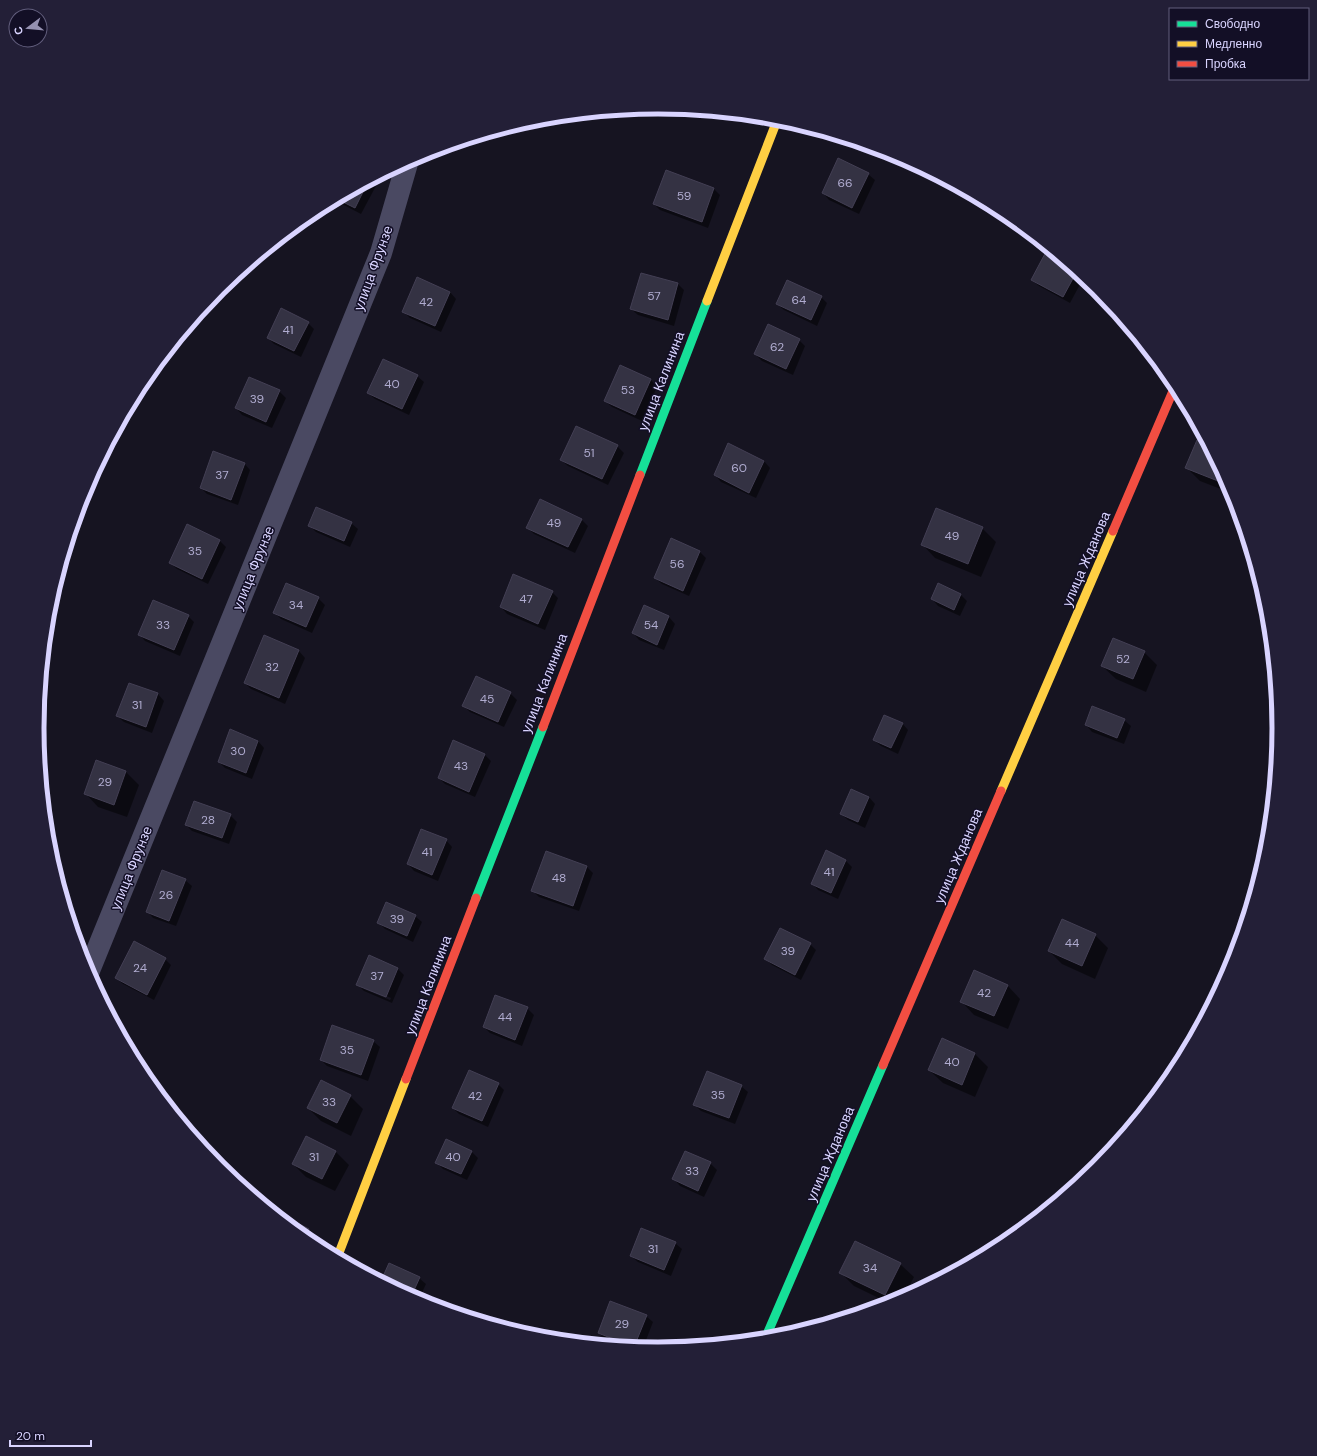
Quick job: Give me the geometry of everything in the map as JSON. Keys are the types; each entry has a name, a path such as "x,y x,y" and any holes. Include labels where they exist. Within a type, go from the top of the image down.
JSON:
{"street":[{"name":"улица Калинина","path":"339,1253 775,125"},
{"name":"улица Фрунзе","path":"92,964 381,254 406,168"},
{"name":"улица Жданова","path":"768,1333 1172,392"}],"building":[{"path":"838,158 869,173 852,208 822,193"},
{"path":"666,170 714,188 702,222 653,204"},
{"path":"365,189 355,208 342,202"},
{"path":"1046,251 1074,276 1063,297 1031,280"},
{"path":"641,273 678,283 668,320 630,309"},
{"path":"417,277 450,292 435,326 402,312"},
{"path":"787,280 822,296 811,320 776,304"},
{"path":"281,308 309,322 294,351 267,338"},
{"path":"768,324 800,339 786,369 754,354"},
{"path":"383,359 418,375 402,409 367,393"},
{"path":"620,365 651,379 635,415 604,401"},
{"path":"249,377 280,390 266,422 235,408"},
{"path":"576,426 618,445 602,479 560,460"},
{"path":"1197,440 1203,443 1219,477 1218,481 1185,468"},
{"path":"728,443 764,461 749,493 714,475"},
{"path":"213,451 245,463 231,500 200,488"},
{"path":"540,499 582,519 568,547 526,528"},
{"path":"316,507 352,522 344,541 308,526"},
{"path":"936,508 983,527 968,564 921,545"},
{"path":"187,524 220,540 202,579 169,563"},
{"path":"671,538 700,551 683,591 654,578"},
{"path":"513,574 553,591 538,624 500,607"},
{"path":"286,583 319,597 306,627 273,613"},
{"path":"938,583 961,594 954,610 931,599"},
{"path":"153,600 189,615 174,650 138,635"},
{"path":"644,605 669,616 657,645 632,633"},
{"path":"264,635 299,650 279,698 244,683"},
{"path":"1113,638 1145,651 1133,679 1101,666"},
{"path":"476,676 511,692 498,722 462,706"},
{"path":"129,683 158,693 146,727 116,716"},
{"path":"1092,706 1125,719 1117,738 1085,725"},
{"path":"884,715 903,723 891,748 873,740"},
{"path":"230,729 258,741 246,773 218,762"},
{"path":"453,740 485,754 469,792 438,778"},
{"path":"96,760 126,771 114,805 84,794"},
{"path":"851,789 869,797 858,822 840,814"},
{"path":"194,801 231,814 222,838 185,825"},
{"path":"421,829 447,839 432,875 407,864"},
{"path":"826,850 846,860 831,893 811,884"},
{"path":"546,851 587,866 573,906 531,891"},
{"path":"162,870 186,879 169,921 146,912"},
{"path":"386,902 416,915 407,936 377,923"},
{"path":"1062,919 1096,934 1082,966 1048,951"},
{"path":"780,928 811,943 795,975 764,959"},
{"path":"134,941 166,958 147,995 115,978"},
{"path":"369,955 398,968 386,997 356,985"},
{"path":"974,970 1008,985 994,1016 960,1002"},
{"path":"495,995 528,1007 515,1040 483,1027"},
{"path":"332,1025 374,1040 361,1075 320,1060"},
{"path":"942,1038 975,1053 962,1085 928,1070"},
{"path":"469,1070 499,1083 482,1121 452,1108"},
{"path":"707,1071 742,1085 729,1118 693,1105"},
{"path":"321,1080 351,1095 337,1123 307,1108"},
{"path":"306,1136 336,1151 322,1179 292,1164"},
{"path":"446,1139 472,1151 461,1174 435,1163"},
{"path":"685,1151 711,1162 698,1191 672,1179"},
{"path":"284,1216 309,1229 307,1232"},
{"path":"641,1228 676,1242 664,1270 630,1256"},
{"path":"855,1241 901,1263 885,1295 839,1273"},
{"path":"389,1263 420,1277 413,1292 383,1277"},
{"path":"610,1301 647,1315 636,1341 619,1341 598,1333"}],"traffic: fast":[{"path":"640,475 707,301"},
{"path":"476,898 543,727"},
{"path":"768,1333 883,1065"}],"traffic: slow":[{"path":"707,301 775,125"},
{"path":"1001,791 1113,531"},
{"path":"339,1253 406,1079"}],"traffic: jam":[{"path":"1113,531 1172,392"},
{"path":"543,727 640,475"},
{"path":"883,1065 1001,791"},
{"path":"406,1079 476,898"}]}
